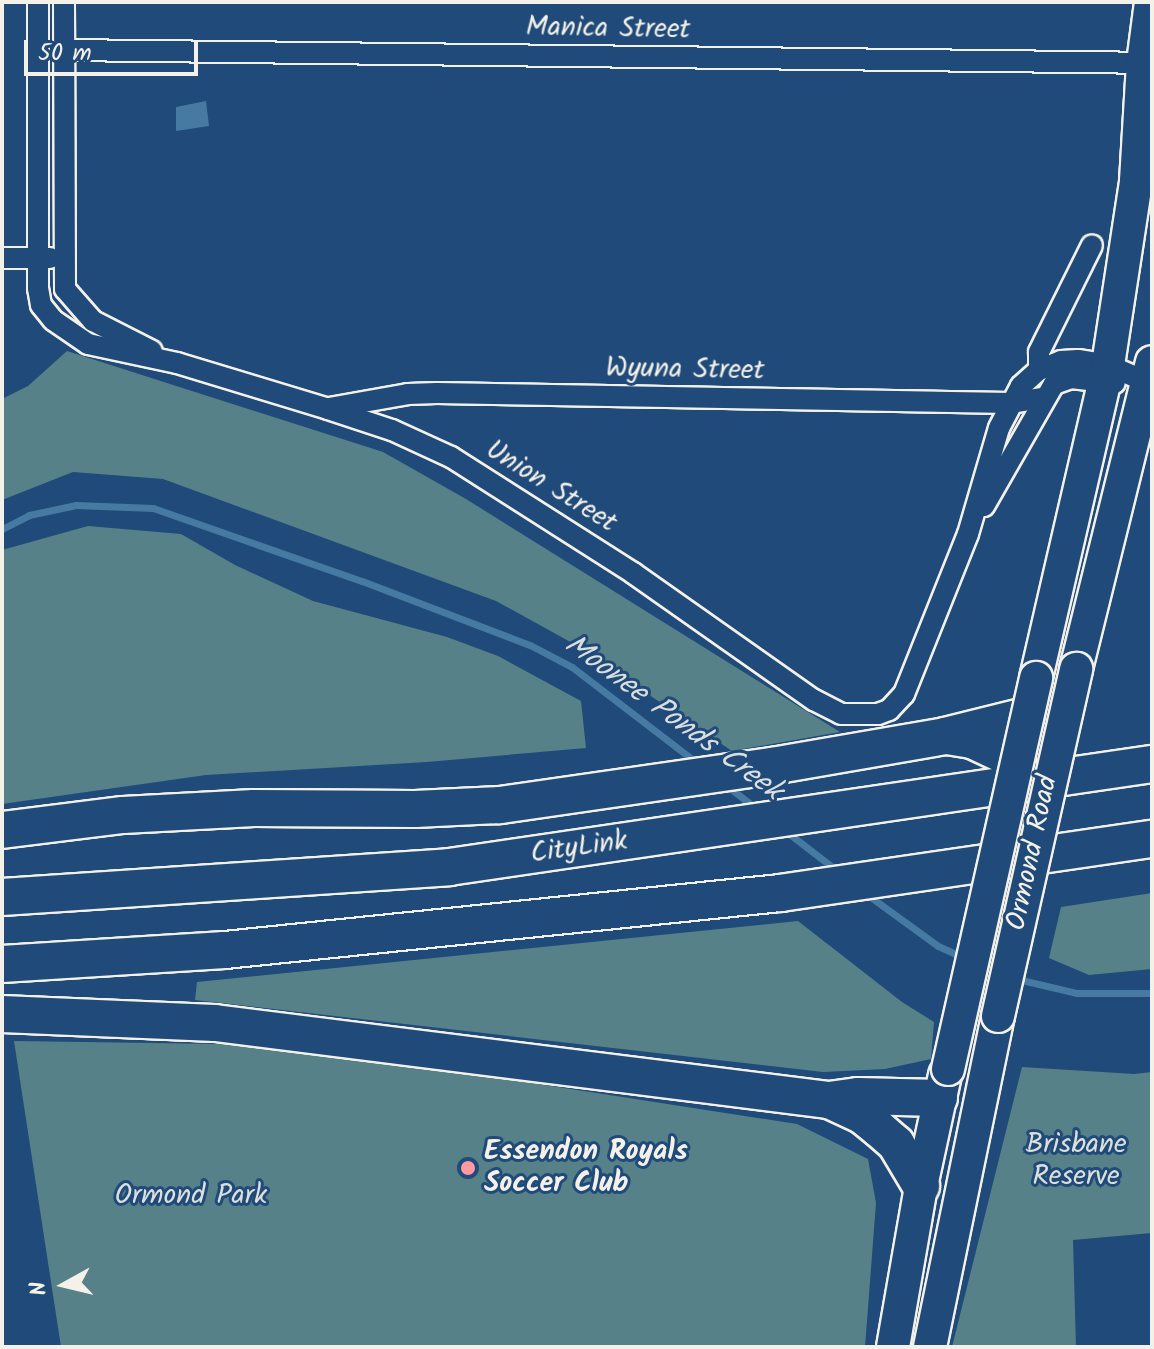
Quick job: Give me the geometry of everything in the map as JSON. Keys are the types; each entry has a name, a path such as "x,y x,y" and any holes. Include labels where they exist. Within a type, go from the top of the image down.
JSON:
{"highway":[{"path":"2,830 123,815 254,808 415,809 500,805 945,736 1026,716"},
{"path":"945,736 972,740 1017,761"},
{"name":"CityLink","path":"2,897 449,867 1152,764"},
{"path":"2,964 225,950 780,893 1152,839"},
{"path":"2,1014 215,1023 829,1100 943,1083"},
{"path":"829,1100 863,1116 896,1144 921,1186"}],"main road":[{"name":"Ormond Road","path":"893,1347 921,1186 943,1083 1106,374 1144,181 1151,2"},
{"name":"Ormond Road","path":"930,1347 1049,781 1150,372"},
{"path":"1017,761 1049,781"},
{"path":"943,1083 980,1100"}],"street":[{"name":"Union Street","path":"38,2 38,258 41,305 75,339 103,349 177,363 328,409 418,441 476,471 633,573 814,700 841,714 865,716 889,710 904,694 968,534"},
{"name":"Union Street","path":"64,2 65,289 93,321 177,363"},
{"name":"Manica Street","path":"64,50 1148,63"},
{"path":"1039,370 1039,352 1092,245"},
{"path":"2,258 63,258"},
{"path":"968,534 1010,403 1021,386 1039,370 1061,361 1106,374"},
{"path":"968,534 1011,462 1043,398 1054,384 1071,378 1150,372"},
{"name":"Wyuna Street","path":"328,409 408,394 437,393 1010,403 1043,398"}],"green space":[{"path":"67,351 383,452 466,499 840,732 732,751 574,644 496,601 163,479 73,472 2,500 2,399 28,386"},
{"path":"88,526 181,534 235,565 313,601 447,637 498,656 581,701 586,748 427,762 206,775 2,804 2,550"},
{"path":"1152,893 1152,969 1089,975 1049,958 1061,907"},
{"path":"798,921 902,1002 934,1022 931,1059 885,1069 823,1072 195,1000 197,982"},
{"name":"Ormond Park","path":"14,1041 287,1045 797,1124 868,1159 876,1203 865,1347 61,1347"},
{"name":"Brisbane Reserve","path":"1022,1067 1134,1074 1152,1072 1152,1233 1073,1240 1076,1347 952,1347"}],"water":[{"path":"206,101 209,126 176,131 176,107"}],"waterway":[{"name":"Moonee Ponds Creek","path":"2,529 29,515 76,505 153,508 362,581 530,645 572,667 697,763"},
{"name":"Moonee Ponds Creek","path":"726,785 757,809"},
{"name":"Moonee Ponds Creek","path":"783,829 840,873"},
{"name":"Moonee Ponds Creek","path":"865,893 938,946 965,958"},
{"name":"Moonee Ponds Creek","path":"1013,978 1077,993 1152,993"}],"place":[{"name":"Essendon Royals Soccer Club","path":"468,1168"}]}
